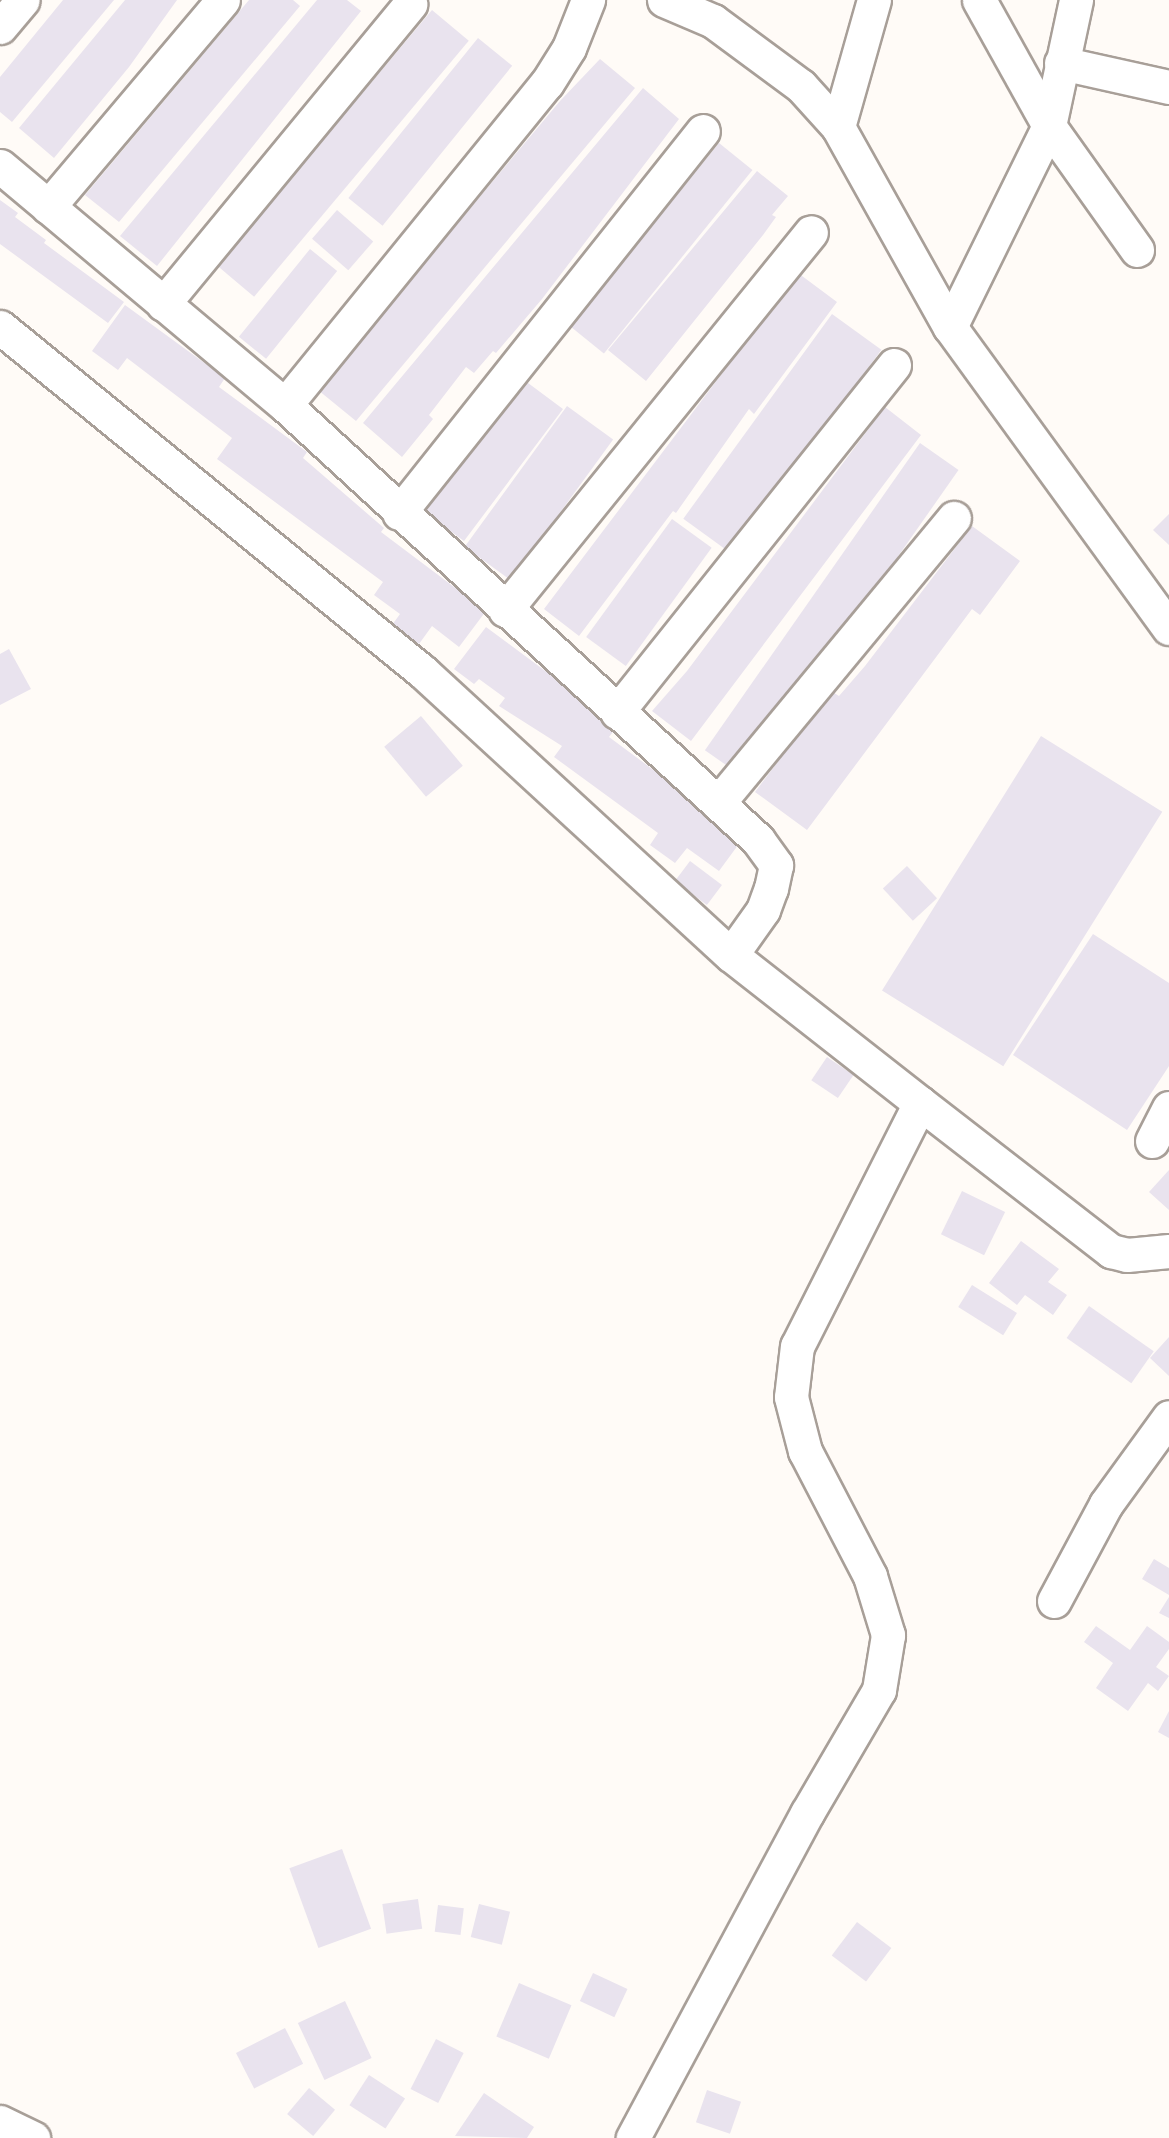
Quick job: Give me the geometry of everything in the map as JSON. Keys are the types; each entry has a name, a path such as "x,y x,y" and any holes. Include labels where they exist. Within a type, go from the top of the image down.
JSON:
{"street":[{"path":"0,27 23,0"},
{"path":"48,207 222,0"},
{"path":"285,405 547,83 569,48 588,0"},
{"path":"664,0 713,21 801,86 838,127 950,327 1169,628"},
{"path":"838,127 874,0"},
{"path":"979,0 1049,126 1137,250"},
{"path":"950,327 1049,126 1076,0"},
{"path":"163,304 410,4"},
{"path":"1061,63 1169,87"},
{"path":"399,513 703,130"},
{"path":"0,166 285,405 399,513 758,840 776,865 763,910 731,955"},
{"path":"505,610 812,232"},
{"path":"0,327 423,672 731,955 1111,1251 1127,1255 1169,1251"},
{"path":"616,712 894,365"},
{"path":"718,803 954,518"},
{"path":"633,2138 807,1813 879,1690 888,1635 870,1576 804,1451 791,1397 797,1346 920,1104"},
{"path":"1152,1141 1169,1108"},
{"path":"1054,1601 1106,1504 1169,1417"},
{"path":"0,2122 33,2138"}],"building":[{"path":"63,0 114,0 12,122 0,112 0,77"},
{"path":"125,0 177,0 129,67 54,158 19,128"},
{"path":"249,0 293,0 300,6 119,222 85,195"},
{"path":"317,0 347,0 361,11 157,266 120,236"},
{"path":"432,10 469,41 254,297 217,266"},
{"path":"478,38 512,66 383,226 348,198"},
{"path":"600,59 635,88 356,421 318,390 560,101"},
{"path":"643,88 679,119 542,299 496,353 493,351 474,373 466,367 429,415 433,419 402,457 363,423"},
{"path":"719,143 752,170 604,353 570,326"},
{"path":"757,171 788,196 772,215 776,217 763,235 646,381 608,350"},
{"path":"0,200 18,213 15,217 46,240 44,243 124,302 108,323 0,244"},
{"path":"337,210 373,241 348,270 312,239"},
{"path":"310,249 337,271 266,359 239,337"},
{"path":"798,273 837,302 754,414 749,409 676,513 673,511 579,636 544,609"},
{"path":"125,305 225,378 219,387 307,452 303,458 384,528 381,532 486,611 459,647 432,626 419,644 392,625 400,614 374,595 383,582 217,459 232,438 127,358 118,370 92,351"},
{"path":"832,314 881,350 733,555 683,519"},
{"path":"524,380 563,409 464,541 421,510 442,482 445,485"},
{"path":"567,406 613,440 511,580 465,547"},
{"path":"885,407 921,435 691,741 652,711 687,671"},
{"path":"920,443 959,470 743,777 705,750"},
{"path":"1169,514 1169,545 1153,530"},
{"path":"672,519 712,548 626,666 586,637"},
{"path":"972,526 1020,561 980,615 972,609 807,830 755,792 831,691 839,696 865,666"},
{"path":"486,627 618,725 609,737 744,837 719,871 687,848 675,863 650,845 658,833 554,757 562,746 499,706 505,698 479,679 474,684 454,669"},
{"path":"9,649 31,689 0,705 0,654"},
{"path":"421,716 463,766 426,797 384,747"},
{"path":"1041,736 1162,812 1003,1066 882,990"},
{"path":"690,861 722,885 707,905 675,881"},
{"path":"907,866 937,898 913,921 883,889"},
{"path":"1093,934 1169,983 1169,1066 1127,1130 1013,1055"},
{"path":"827,1057 854,1075 838,1098 811,1080"},
{"path":"1169,1170 1169,1210 1149,1192"},
{"path":"962,1191 1005,1212 984,1255 941,1234"},
{"path":"1021,1241 1059,1269 1048,1282 1067,1295 1053,1315 1025,1295 1017,1305 989,1283"},
{"path":"972,1285 1017,1313 1003,1335 958,1307"},
{"path":"1089,1306 1154,1351 1131,1383 1067,1338"},
{"path":"1169,1337 1169,1376 1150,1358"},
{"path":"1154,1559 1169,1568 1169,1595 1142,1579"},
{"path":"1169,1597 1169,1618 1159,1613"},
{"path":"1096,1626 1130,1650 1147,1626 1169,1642 1169,1649 1156,1667 1169,1676 1158,1691 1148,1683 1128,1711 1096,1688 1113,1663 1084,1642"},
{"path":"1169,1711 1169,1738 1158,1732"},
{"path":"342,1849 371,1929 318,1948 289,1868"},
{"path":"418,1899 422,1929 387,1934 382,1904"},
{"path":"479,1904 510,1912 502,1945 471,1937"},
{"path":"438,1905 464,1908 461,1935 435,1932"},
{"path":"857,1922 891,1948 866,1981 832,1956"},
{"path":"593,1973 627,1989 614,2017 580,2001"},
{"path":"519,1983 571,2005 549,2059 496,2036"},
{"path":"345,2001 372,2058 324,2080 298,2023"},
{"path":"285,2028 303,2064 254,2089 236,2053"},
{"path":"436,2039 464,2053 438,2103 411,2089"},
{"path":"369,2075 405,2098 385,2129 349,2105"},
{"path":"309,2088 335,2110 313,2136 287,2114"},
{"path":"707,2090 741,2102 730,2134 696,2122"},
{"path":"484,2093 534,2127 527,2138 455,2136"}]}
